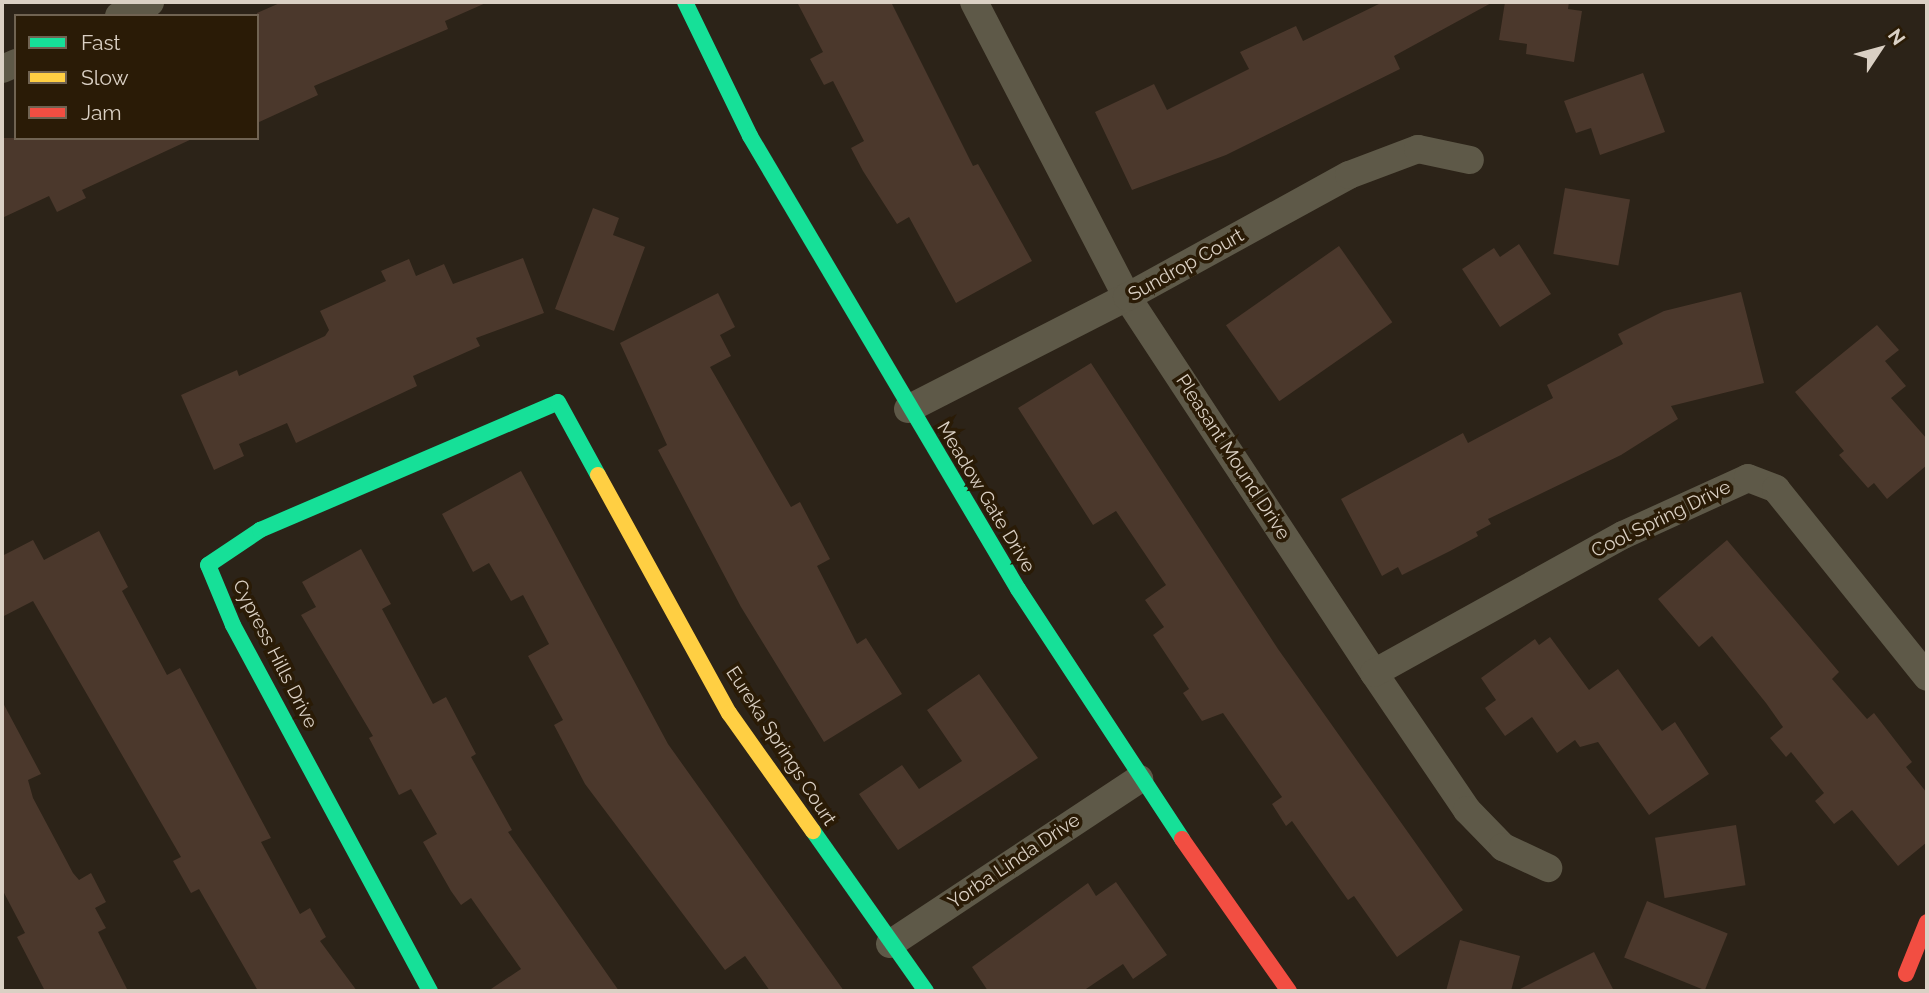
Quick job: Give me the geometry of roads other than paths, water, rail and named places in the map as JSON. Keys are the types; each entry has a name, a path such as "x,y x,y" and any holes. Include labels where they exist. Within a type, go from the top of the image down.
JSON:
{"street":[{"path":"123,14 150,2"},
{"name":"Meadow Gate Drive","path":"685,2 750,136 908,409 1139,779 1289,991"},
{"name":"Pleasant Mound Drive","path":"974,2 1128,297 1374,673 1467,810 1503,847 1548,868"},
{"name":"Sundrop Court","path":"908,409 1128,297 1349,175 1418,149 1470,160"},
{"name":"Eureka Springs Court","path":"558,402 729,713 890,944 926,991"},
{"name":"Cypress Hills Drive","path":"430,991 233,625 208,565 260,530 558,402"},
{"name":"Cool Spring Drive","path":"1374,673 1623,535 1748,478 1776,489 1927,677"},
{"name":"Yorba Linda Drive","path":"890,944 1139,779"},
{"path":"1910,981 1927,922"}]}
